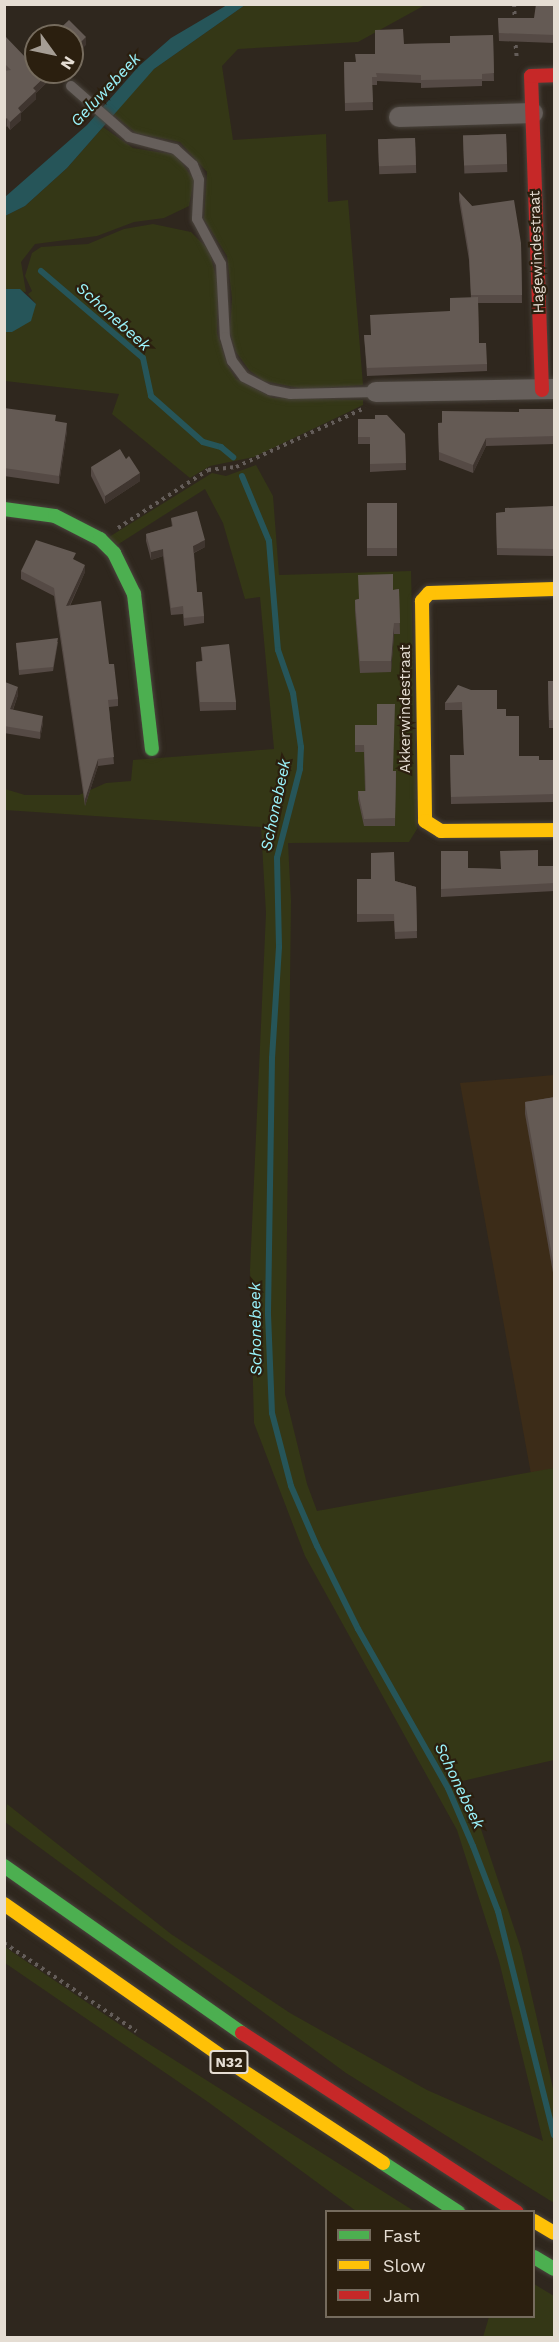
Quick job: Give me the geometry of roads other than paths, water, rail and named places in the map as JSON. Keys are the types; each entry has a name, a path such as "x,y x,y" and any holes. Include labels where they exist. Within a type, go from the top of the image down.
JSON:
{"main road":[{"name":"Hagewindestraat","path":"548,390 531,76 555,75"},
{"path":"4,508 55,516 100,539 114,553 134,594 152,749"},
{"name":"Akkerwindestraat","path":"555,589 429,594 422,601 426,821 441,831 555,830"},
{"name":"N32","path":"4,1866 250,2039 515,2210"},
{"name":"N32","path":"4,1904 231,2063 456,2210"},
{"path":"535,2222 555,2233"},
{"path":"535,2258 555,2269"}],"street":[{"path":"399,117 533,113"},
{"name":"Hagewindestraat","path":"376,392 548,390"}],"lane":[{"path":"71,86 116,128 129,137 175,149 194,165 199,180 197,219 220,264 225,337 232,361 244,377 270,390 290,394 376,392"}],"water":[{"path":"227,5 245,5 154,69 67,168 25,206 5,216 5,197 87,125 139,66 171,38"},
{"path":"5,289 20,289 36,304 31,321 12,332 5,332"}],"waterway":[{"name":"Schonebeek","path":"41,271 143,358 151,396 203,442 221,447 233,457"},
{"name":"Schonebeek","path":"242,476 269,541 278,650 293,693 301,747 300,769 277,858 279,947 272,1058 268,1314 272,1413 291,1486 317,1546 358,1629 448,1788 473,1846 498,1911 554,2135"}],"water label":[{"name":"Geluwebeek","path":"106,90"}]}
